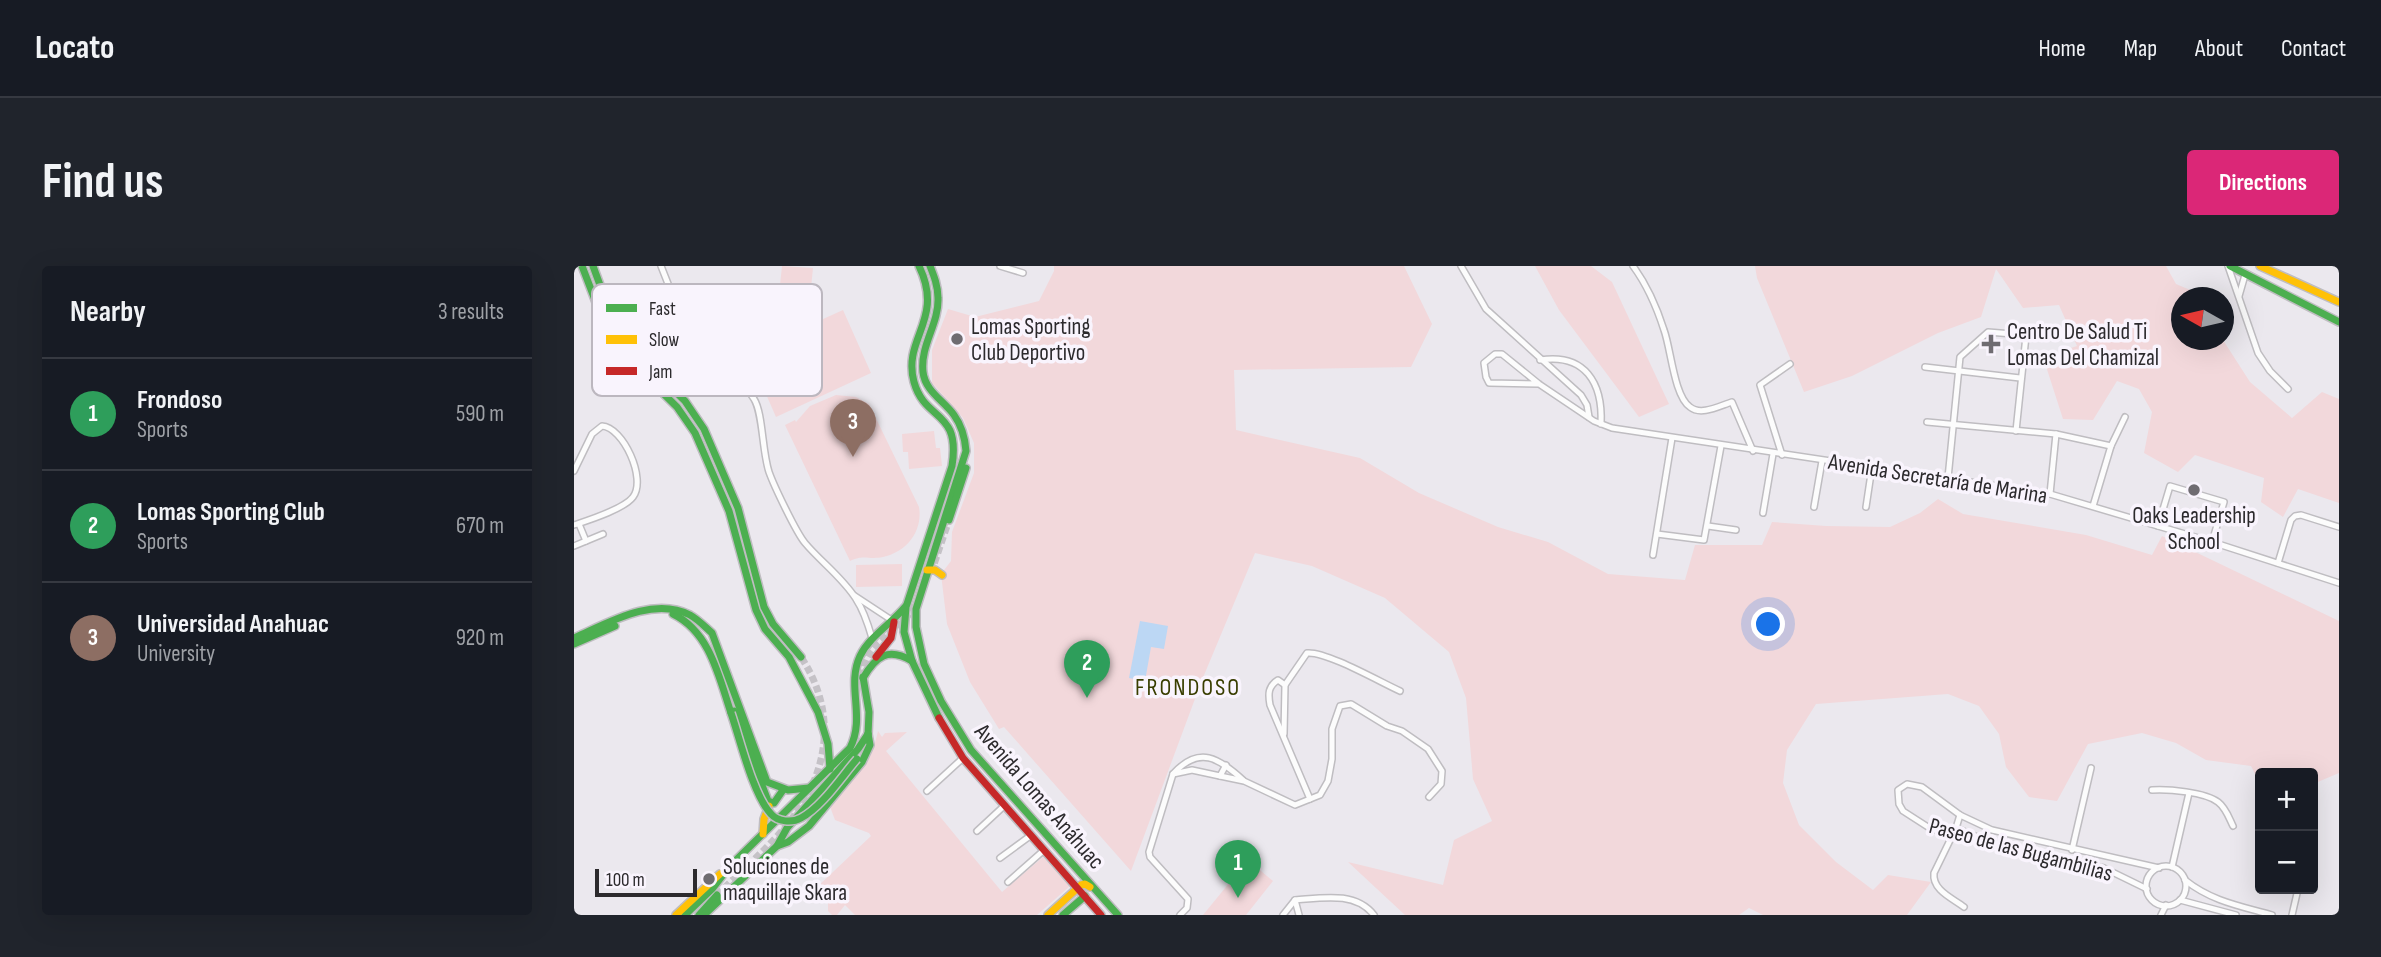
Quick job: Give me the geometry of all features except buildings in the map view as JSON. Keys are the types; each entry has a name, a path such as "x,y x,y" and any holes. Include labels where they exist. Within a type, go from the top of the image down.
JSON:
{"main road":[{"path":"582,266 592,291"},
{"path":"593,266 600,284"},
{"name":"Avenida Lomas Anáhuac","path":"919,266 927,283 929,300 928,311 914,346 914,382 922,396 950,428 955,452 906,607 904,632 912,661 943,727 963,758 1101,915"},
{"path":"930,266 938,287 939,307 924,348 924,379 930,391 956,417 966,451 964,477 949,520"},
{"path":"2229,266 2339,323"},
{"path":"2260,266 2339,302"},
{"path":"2274,289 2283,286 2285,278"},
{"path":"2289,297 2290,288 2298,283"},
{"path":"665,396 677,407 695,433 729,512 756,610 765,629 784,648 818,712 828,744 830,769"},
{"path":"680,396 704,429 738,508 764,607 772,624 801,656"},
{"name":"Avenida Lomas Anáhuac","path":"966,451 916,609 915,632 922,659 951,719 971,750 1118,915"},
{"path":"927,570 935,570 942,575"},
{"path":"677,915 847,752 858,732 854,675 860,657 872,638 894,622 906,607"},
{"path":"574,638 646,609 683,611 697,619 712,633 767,782 783,790 801,790 813,786"},
{"path":"574,644 652,612 682,616 700,634 759,792 766,808 777,818 791,821 804,816 857,759 868,734"},
{"path":"777,846 788,842 809,826 862,762 870,746 869,712 863,677 891,639 894,622"},
{"path":"874,660 895,653 903,654 912,661"},
{"path":"727,702 732,707 770,803 764,820 763,834"},
{"path":"701,915 777,846 787,828 858,749 868,734"},
{"path":"770,803 777,801 783,790"},
{"path":"701,915 729,867"},
{"path":"1048,915 1085,884 1097,897 1102,897"},
{"path":"685,915 714,892"},
{"path":"1063,915 1085,896"}],"street":[{"path":"661,266 668,284"},
{"path":"1000,266 1023,273"},
{"path":"1461,266 1486,309 1581,395 1587,405 1589,417"},
{"path":"1633,266 1652,298 1665,332 1682,400 1692,409 1703,411 1732,402 1753,451"},
{"path":"2229,266 2258,353 2287,389"},
{"path":"2239,296 2245,275"},
{"path":"1948,478 1960,357 1988,332 2037,336"},
{"path":"2016,431 2026,336"},
{"name":"Avenida Secretaría de Marina","path":"1539,384 1489,383 1484,363 1495,354 1502,354 1539,384 1612,429 2050,494 2339,583"},
{"path":"1540,360 1560,358 1584,369 1593,380 1598,393 1601,424"},
{"path":"1782,455 1760,385 1790,364"},
{"path":"1926,367 2020,378"},
{"path":"752,396 758,406 769,472 803,541 855,596 894,622"},
{"path":"2093,506 2111,446 2125,417"},
{"path":"1927,422 2056,434 2111,446"},
{"path":"574,471 592,434 602,426 609,426 624,444 639,478 638,487 627,503 576,525 586,541"},
{"path":"2050,494 2056,434"},
{"path":"1653,555 1672,438"},
{"path":"1657,534 1700,541 1706,537 1721,446"},
{"path":"1763,513 1773,454"},
{"path":"1814,507 1822,461"},
{"path":"1866,507 1872,467"},
{"path":"2158,526 2169,486 2224,502 2212,542"},
{"path":"2278,563 2291,520 2295,516 2301,515 2339,527"},
{"path":"1708,526 1736,530"},
{"path":"574,546 603,534"},
{"path":"855,596 865,615 872,638"},
{"path":"1284,734 1285,685 1307,653 1338,661 1400,691"},
{"path":"1285,685 1278,680 1272,683 1270,705 1310,799"},
{"path":"1173,774 1192,769 1244,781 1295,805 1320,795 1328,781 1332,759 1332,729 1340,706 1351,704 1387,726 1402,731 1428,749 1442,771 1441,784 1429,797"},
{"path":"1180,915 1187,908 1188,899 1150,857 1149,852 1173,774 1191,758 1207,757 1226,765 1244,781"},
{"path":"927,791 963,758"},
{"path":"1191,758 1192,769"},
{"path":"1220,776 1226,765"},
{"path":"2072,850 2091,768"},
{"name":"Paseo de las Bugambilias","path":"2147,889 2104,869 1989,842 1956,828 1938,832 1903,811 1899,804 1898,790 1907,784 1922,787 1960,815 1992,831 2159,868"},
{"path":"2152,790 2166,789 2216,800 2225,809 2233,826"},
{"path":"2172,867 2189,793"},
{"path":"978,831 1004,806"},
{"path":"1960,815 1934,873 1934,879 1939,889 1964,907"},
{"path":"1000,858 1030,836"},
{"path":"1008,882 1043,851"},
{"path":"2236,915 2180,900 2166,905 2154,901 2147,889 2149,876 2159,868 2172,867 2201,893 2272,915"},
{"path":"2180,900 2185,891 2185,880"},
{"path":"2292,915 2297,894"},
{"path":"1283,915 1295,900 1344,897 1368,908 1374,915"},
{"path":"1295,900 1299,915"},
{"path":"2161,915 2166,905"}],"shaded area":[{"path":"782,266 813,268 811,284 780,284"},
{"path":"1054,266 1404,266 1432,324 1411,367 1234,370 1236,430 1360,458 1419,493 1498,527 1548,542 1608,574 1685,580 1695,545 1762,545 1772,522 1890,527 1920,513 1938,499 1963,514 2086,535 2152,555 2162,536 2339,621 2339,773 2318,782 2318,768 2255,768 2255,774 2251,766 2206,760 2176,743 2142,733 2088,744 2057,801 2029,797 2006,767 1999,734 1979,706 1948,694 1816,704 1787,750 1783,783 1799,825 1836,862 1873,890 1888,875 1931,882 1907,915 1763,915 1749,908 1739,915 1405,915 1348,862 1443,885 1454,840 1492,821 1473,779 1466,698 1449,652 1385,598 1312,566 1255,553 1202,680 1131,871 1004,727 999,729 970,682 947,624 941,574 951,561 952,532 974,473 974,443 963,418 932,383 932,350 948,309 975,317 1039,301"},
{"path":"1535,266 1591,266 1612,282 1669,404 1639,417 1559,310"},
{"path":"1755,266 2166,266 2176,284 2183,287 2171,287 2171,350 2229,350 2250,382 2292,418 2322,392 2339,399 2339,503 2298,489 2283,517 2261,502 2264,478 2195,455 2178,472 2144,453 2152,412 2139,389 2117,381 2093,420 2063,419 2043,357 2077,346 2059,305 2023,308 1996,269 1981,317 1938,333 1852,376 1804,392 1757,278"},
{"path":"843,310 871,373 822,396 822,320"},
{"path":"836,395 856,397 869,404 919,507 920,516 912,539 892,554 850,561 785,425 795,420 796,422 810,406"},
{"path":"767,396 821,396 776,417"},
{"path":"934,431 942,466 909,469 908,452 903,452 902,434"},
{"path":"902,564 902,586 856,587 856,565"},
{"path":"878,731 882,737 885,733 907,732 886,751 1002,892 1043,857 1070,886 1037,915 855,915 845,905 837,915 832,915 828,911 828,902 815,889 871,836 835,820 829,804 866,762"},
{"path":"1248,860 1273,881 1246,915 1203,915"}],"water":[{"path":"1140,621 1168,626 1164,649 1151,647 1145,681 1129,678"}],"tunnel":[{"path":"931,573 949,520"},
{"path":"863,677 870,653 903,622 916,602"},
{"path":"717,895 773,841 793,817 812,786 819,767 823,749 823,712 811,675 801,657"}],"traffic: fast":[{"path":"582,266 592,292"},
{"path":"593,266 600,284"},
{"path":"919,266 928,301 913,353 914,382 919,395 947,425 953,448 952,466 906,607 904,632 912,661 939,718"},
{"path":"930,266 937,289 938,308 924,353 924,379 959,423 966,451 916,609 916,627 924,664 941,701 971,750 1118,915"},
{"path":"2230,266 2339,322"},
{"path":"666,396 695,433 729,511 756,610 765,629 789,657 818,712 828,744 830,769"},
{"path":"680,396 704,429 738,508 764,607 773,624 801,657"},
{"path":"949,520 966,468"},
{"path":"685,915 712,889 729,867 850,748 856,725 855,679 860,656 869,642 905,607"},
{"path":"574,638 616,619 646,610 661,608 690,615 712,633 767,782 788,790 809,788"},
{"path":"673,614 686,622 704,644 717,671 731,713"},
{"path":"574,644 615,626"},
{"path":"863,678 883,656 896,655 912,661"},
{"path":"863,677 869,712 868,735"},
{"path":"734,711 768,801 774,803 783,790"},
{"path":"731,713 758,794 771,814 781,820 794,821 809,813 857,759"},
{"path":"777,846 788,842 809,826 862,762 870,745 868,734"},
{"path":"704,915 777,846 787,828 858,749 868,734"},
{"path":"699,915 717,895"},
{"path":"1063,915 1085,896"}],"traffic: slow":[{"path":"2260,266 2339,302"},
{"path":"927,570 935,570 942,575"},
{"path":"763,834 764,819 769,806"},
{"path":"676,915 720,874"},
{"path":"1048,915 1081,885 1090,887"}],"traffic: jam":[{"path":"876,657 891,638 894,622"},
{"path":"939,718 963,758 1101,915"}],"place":[{"name":"Lomas Sporting Club Deportivo","path":"957,339"},
{"name":"Centro De Salud Ti Lomas Del Chamizal","path":"1991,344"},
{"name":"Universidad Anahuac","path":"853,457"},
{"name":"Oaks Leadership School","path":"2194,490"},
{"name":"Lomas Sporting Club","path":"1087,698"},
{"name":"Soluciones de maquillaje Skara","path":"709,879"},
{"name":"Frondoso","path":"1238,898"}],"district":[{"name":"FRONDOSO","path":"1188,687"}]}
